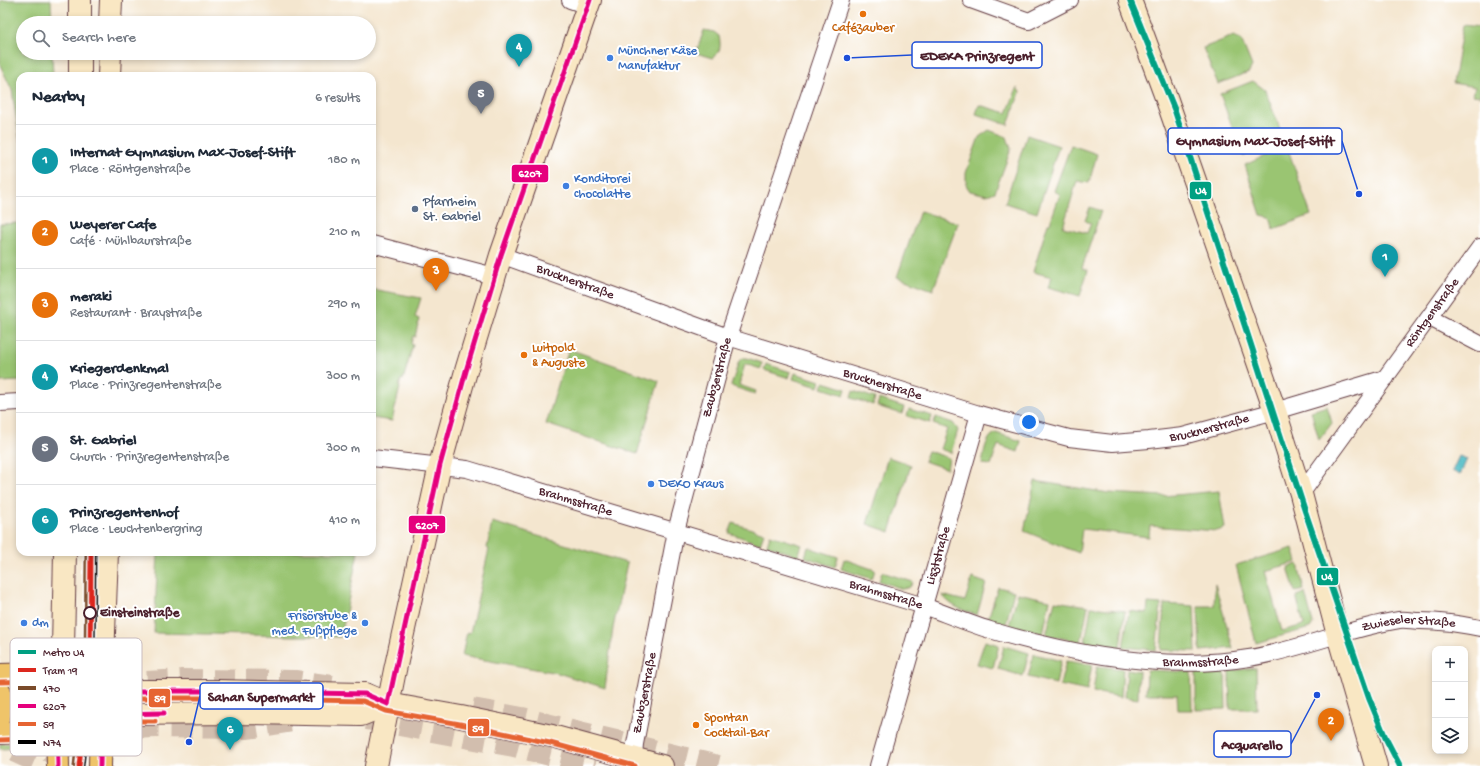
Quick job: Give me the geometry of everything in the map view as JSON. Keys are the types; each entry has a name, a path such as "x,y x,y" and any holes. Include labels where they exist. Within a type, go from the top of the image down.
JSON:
{"main road":[{"path":"80,0 80,16"},
{"path":"110,16 111,0"},
{"path":"1130,0 1167,100 1275,411 1301,494 1338,635 1376,766"},
{"path":"376,766 440,465 494,276 582,2"},
{"path":"80,60 80,72"},
{"path":"109,72 110,60"},
{"path":"63,638 65,556"},
{"path":"104,638 107,556"},
{"path":"0,676 10,675"},
{"path":"142,691 365,694 388,704 461,717 552,736 633,762 662,766"},
{"path":"0,693 2,705 0,714"},
{"path":"142,714 361,715 388,704"},
{"path":"0,733 10,733"},
{"path":"58,756 58,766"},
{"path":"100,756 100,766"}],"street":[{"name":"Zaubzerstraße","path":"633,762 676,531 728,337 841,0"},
{"path":"971,0 1029,21 1070,0"},
{"path":"376,245 494,276"},
{"name":"Röntgenstraße","path":"1301,494 1480,247"},
{"name":"Brucknerstraße","path":"501,255 728,337 979,414 1069,438 1113,443 1183,436 1275,411"},
{"path":"1430,318 1480,344"},
{"path":"1275,411 1386,378"},
{"path":"0,404 16,402"},
{"name":"Lisztstraße","path":"878,766 979,414"},
{"name":"Brahmsstraße","path":"376,458 467,469 924,606 988,630 1096,655 1145,661 1179,663 1213,662 1250,658 1338,635"},
{"name":"Zwieseler Straße","path":"1338,635 1400,620 1448,622 1480,628"}],"green space":[{"path":"51,0 52,16 16,16 16,60 52,60 53,72 16,72 16,116 12,90 0,65 0,1"},
{"path":"1463,25 1480,27 1480,96 1473,95 1475,87 1453,83"},
{"path":"704,30 714,32 719,36 720,48 712,58 696,53"},
{"path":"1233,36 1241,39 1252,66 1249,72 1218,84 1203,48"},
{"path":"1253,81 1265,90 1282,134 1280,136 1280,140 1243,156 1220,94"},
{"path":"1017,88 1020,92 1008,125 976,114 979,105 1007,113"},
{"path":"989,130 1007,137 1011,149 995,192 987,195 970,191 966,185 966,173 979,137"},
{"path":"1027,135 1059,146 1037,213 1005,203"},
{"path":"1071,145 1097,154 1089,183 1077,181 1063,227 1087,233 1091,223 1085,221 1090,207 1101,211 1082,268 1088,270 1080,296 1048,287 1052,277 1033,272 1048,223 1050,223 1060,194 1054,191"},
{"path":"1282,148 1289,152 1311,215 1274,229 1270,217 1261,215 1245,165"},
{"path":"920,211 958,223 933,290 897,277"},
{"path":"16,223 16,381 0,382 0,224"},
{"path":"376,290 421,298 415,317 419,319 415,337 413,336 411,344 413,345 403,380 401,379 392,421 376,419"},
{"path":"569,349 659,381 637,454 546,424"},
{"path":"742,358 747,358 762,363 761,369 745,364 739,385 756,391 755,394 731,386 739,361"},
{"path":"766,364 791,372 789,378 764,370"},
{"path":"795,373 820,381 818,387 793,379"},
{"path":"824,382 846,389 844,395 822,388"},
{"path":"853,391 875,398 873,405 851,398"},
{"path":"879,399 904,407 902,414 877,406"},
{"path":"1327,406 1332,423 1319,440 1311,411"},
{"path":"909,409 932,416 930,423 907,416"},
{"path":"936,417 953,423 958,430 951,453 940,449 947,429 933,424"},
{"path":"996,433 1021,441 1018,452 998,445 991,465 982,464 987,442 992,435"},
{"path":"928,451 949,458 947,469 924,461"},
{"path":"888,457 911,465 890,532 867,524"},
{"path":"1035,481 1109,493 1163,496 1219,491 1225,528 1217,531 1150,526 1149,537 1082,529 1079,553 1024,531"},
{"path":"492,522 627,563 613,628 605,688 558,673 462,656 467,632 470,633 489,549 487,548"},
{"path":"733,523 764,533 760,544 729,533"},
{"path":"770,535 802,545 798,556 767,545"},
{"path":"808,547 838,557 835,567 805,557"},
{"path":"1293,548 1297,562 1265,571 1282,631 1304,625 1296,596 1305,593 1313,624 1310,628 1256,643 1236,565"},
{"path":"158,556 357,556 341,637 154,633"},
{"path":"844,559 875,570 872,579 841,569"},
{"path":"1298,564 1304,590 1295,592 1288,567"},
{"path":"882,572 913,582 910,587 903,589 879,581"},
{"path":"972,578 986,583 977,615 954,606 942,595 965,601"},
{"path":"1215,584 1233,648 1200,651 1198,606 1214,606"},
{"path":"998,587 1014,591 1006,624 988,619"},
{"path":"1018,593 1050,600 1043,634 1009,625"},
{"path":"1055,601 1088,606 1081,642 1046,635"},
{"path":"1148,603 1161,604 1156,650 1123,647 1129,611 1147,613"},
{"path":"1164,604 1194,606 1196,651 1161,650"},
{"path":"1091,607 1125,611 1120,647 1085,643"},
{"path":"985,641 999,645 993,668 977,664"},
{"path":"1004,646 1029,653 1023,676 998,669"},
{"path":"1034,654 1061,661 1056,684 1028,677"},
{"path":"1066,661 1092,665 1087,691 1060,685"},
{"path":"1097,666 1123,669 1121,697 1093,692"},
{"path":"1256,668 1257,709 1230,709 1229,671"},
{"path":"1127,669 1139,671 1138,699 1125,697"},
{"path":"1147,670 1191,672 1192,710 1178,710 1177,694 1146,694"},
{"path":"1196,671 1225,671 1226,709 1196,710"},
{"path":"10,743 10,749 0,749 0,744"}],"water":[{"path":"1459,456 1467,459 1460,475 1452,471"}],"tunnel":[{"path":"147,682 181,680 296,681 332,686"},
{"path":"0,694 10,694"},
{"path":"472,709 522,718 718,766"},
{"path":"0,713 10,713"},
{"path":"367,719 514,746 595,766"},
{"path":"142,728 248,728 299,720"},
{"path":"20,766 24,756"},
{"path":"52,766 58,756"}],"metro line":[{"name":"U4","path":"1130,0 1175,111 1305,511 1369,698 1386,739 1400,766"}],"tram line":[{"name":"19","path":"90,638 91,556"},
{"name":"19","path":"79,766 80,756"}],"transit line":[{"name":"6207","path":"388,704 440,465 466,371 501,255 590,0"},
{"name":"470","path":"86,638 87,556"},
{"name":"N74","path":"93,638 94,556"},
{"name":"59","path":"0,682 10,682"},
{"name":"6207","path":"142,691 365,694 388,704"},
{"name":"59","path":"142,698 363,701 386,711 460,724 550,743 635,766"},
{"name":"6207","path":"142,713 164,713"},
{"name":"59","path":"142,721 155,721"},
{"name":"59","path":"0,740 10,740"},
{"name":"6207","path":"58,756 58,766"},
{"name":"470","path":"75,766 76,756"},
{"name":"N74","path":"82,766 83,756"},
{"name":"6207","path":"100,756 100,766"}],"place":[{"name":"Cafézauber","path":"863,14"},
{"name":"Münchner Käse Manufaktur","path":"610,58"},
{"name":"EDEKA Prinzregent","path":"847,58"},
{"name":"Kriegerdenkmal","path":"519,67"},
{"name":"St. Gabriel","path":"481,114"},
{"name":"Konditorei chocolatte","path":"566,186"},
{"name":"Gymnasium Max-Josef-Stift","path":"1359,194"},
{"name":"Pfarrheim St. Gabriel","path":"415,209"},
{"name":"Internat Gymnasium Max-Josef-Stift","path":"1385,277"},
{"name":"meraki","path":"436,291"},
{"name":"Luitpold & Auguste","path":"524,355"},
{"name":"DEKO Kraus","path":"651,484"},
{"name":"Einsteinstraße","path":"90,613"},
{"name":"dm","path":"24,623"},
{"name":"Frisörstube & med. Fußpflege","path":"365,623"},
{"name":"Acquarello","path":"1317,695"},
{"name":"Spontan Cocktail-Bar","path":"696,725"},
{"name":"Weyerer Cafe","path":"1331,741"},
{"name":"Sahan Supermarkt","path":"189,742"},
{"name":"Prinzregentenhof","path":"230,750"}]}
